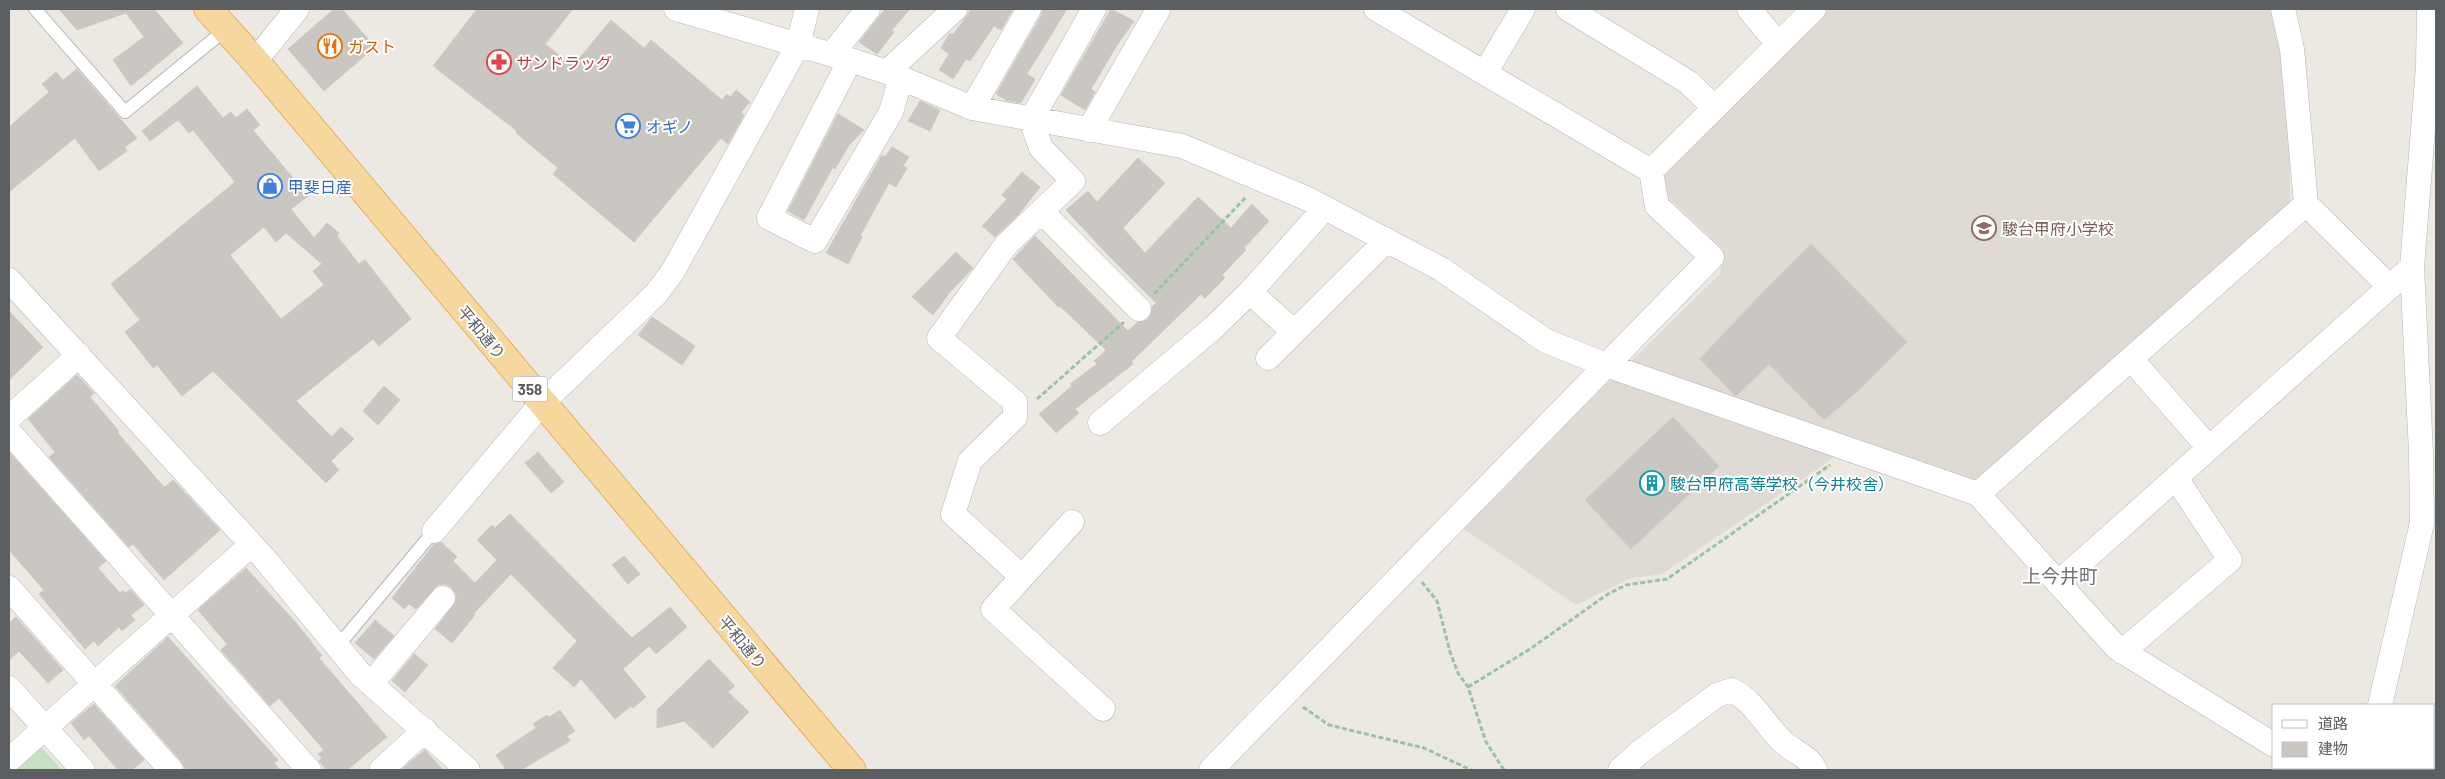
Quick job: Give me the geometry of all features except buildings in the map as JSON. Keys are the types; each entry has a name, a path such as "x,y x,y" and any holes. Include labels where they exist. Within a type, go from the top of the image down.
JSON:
{"highway":[{"name":"平和通り","path":"208,9 254,61 852,770"}],"street":[{"path":"254,61 296,9"},
{"path":"676,9 717,15 798,45 894,75 972,108 1182,146 1325,208 1387,240 1441,269 1546,341 1606,365 1978,494 2122,652 2272,744"},
{"path":"434,531 542,403 656,294 673,271 798,45 807,9"},
{"path":"868,9 841,57 769,218 815,241 891,112 894,75 955,9"},
{"path":"972,108 1029,9"},
{"path":"1022,577 953,514 970,461 1015,417 1015,402 939,338 1006,245 1073,181 1041,148 1031,120 1094,9"},
{"path":"1089,130 1158,10 1155,9"},
{"path":"1211,770 1712,257 1657,206 1651,171 1376,9"},
{"path":"1485,73 1523,9"},
{"path":"1568,9 1688,82 1714,107"},
{"path":"1749,9 1778,44"},
{"path":"1651,171 1814,9"},
{"path":"2283,9 2292,49 2306,204 2390,287"},
{"path":"2380,704 2422,523 2421,453 2412,267 2428,67 2428,9"},
{"path":"1978,494 2306,204"},
{"path":"1100,423 1213,328 1250,292 1325,208"},
{"path":"1042,212 1139,309"},
{"path":"1268,358 1387,240"},
{"path":"2058,583 2412,267"},
{"path":"9,280 80,355 263,557 337,647 371,684 468,770"},
{"path":"1250,292 1294,332"},
{"path":"9,418 80,355"},
{"path":"2131,359 2209,448"},
{"path":"9,432 309,770"},
{"path":"2122,652 2230,560 2176,478"},
{"path":"1072,522 993,609 1103,709"},
{"path":"9,760 251,545"},
{"path":"9,588 171,770"},
{"path":"371,684 444,598"},
{"path":"9,688 83,770"},
{"path":"1620,770 1640,752 1717,695 1732,690 1745,697 1784,743 1804,757 1814,770"},
{"path":"381,770 425,730"}],"lane":[{"path":"35,9 125,112 225,30"},
{"path":"337,647 434,531"}],"path":[{"path":"1468,687 1530,649 1608,594 1626,584 1667,580 1725,537 1852,451"},
{"path":"1409,566 1437,601 1450,652 1458,674 1468,687 1486,742 1504,770"},
{"path":"1284,694 1329,725 1424,748 1471,770"}],"shaded area":[{"name":"駿台甲府小学校","path":"1818,9 2273,9 2289,59 2290,208 1981,484 1627,365 1720,274 1722,248 1663,193 1662,172"},
{"path":"1613,377 1835,457 1662,574 1631,578 1576,605 1464,529"}],"green space":[{"path":"41,747 62,770 13,770"}],"place":[{"name":"ガスト","path":"330,46"},
{"name":"サンドラッグ","path":"499,62"},
{"name":"オギノ","path":"628,126"},
{"name":"甲斐日産","path":"270,186"},
{"name":"駿台甲府小学校","path":"1984,228"},
{"name":"駿台甲府高等学校（今井校舎）","path":"1652,483"}],"district":[{"name":"上今井町","path":"2060,575"}]}
